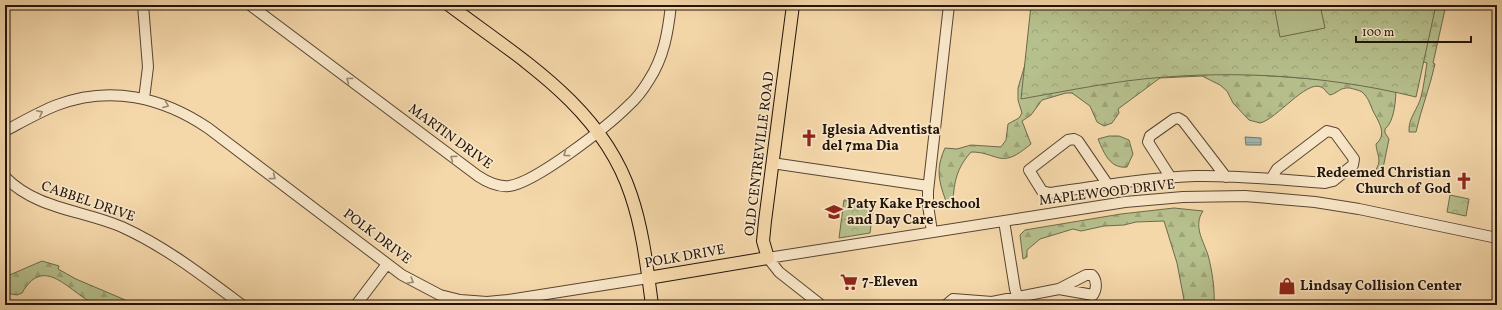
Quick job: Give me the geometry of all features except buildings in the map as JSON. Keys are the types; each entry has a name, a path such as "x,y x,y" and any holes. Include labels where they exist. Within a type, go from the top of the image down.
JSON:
{"main road":[{"path":"449,5 559,89 576,105 598,131 615,157 631,194 639,225 652,305"},
{"name":"OLD CENTREVILLE ROAD","path":"768,258 765,249 764,232 793,5"},
{"name":"POLK DRIVE","path":"648,278 768,258"}],"street":[{"path":"143,5 148,67 144,99"},
{"name":"MARTIN DRIVE","path":"250,5 478,176 490,183 510,186 531,179 598,131 631,103 654,72 666,42 671,5"},
{"path":"932,232 928,205 928,186 949,5"},
{"name":"POLK DRIVE","path":"5,131 45,110 74,100 100,96 144,99 174,108 208,128 408,279 432,292 448,298 472,302 508,300 648,278"},
{"path":"1171,178 1148,142 1150,136 1174,119 1178,118 1184,121 1226,177"},
{"path":"1108,185 1078,141 1074,139 1068,140 1029,170 1044,193 1171,178 1226,177 1329,183 1353,165 1354,159 1335,133 1327,131 1277,169 1271,179"},
{"path":"772,163 928,186"},
{"name":"CABBEL DRIVE","path":"5,177 13,185 34,199 89,215 144,237 195,269 242,305"},
{"path":"1245,178 1245,196"},
{"name":"MAPLEWOOD DRIVE","path":"768,258 1153,199 1245,196 1297,200 1351,208 1497,238"},
{"path":"1004,221 1018,301"},
{"name":"OLD CENTREVILLE ROAD","path":"768,258 779,272 821,305"},
{"path":"356,305 387,264"},
{"path":"946,305 953,299 991,304 1018,301 1059,289"}],"green space":[{"path":"1031,5 1436,5 1416,97 1344,83 1308,79 1271,76 1198,75 1126,81 1021,99"},
{"path":"1274,5 1320,5 1325,28 1280,37"},
{"path":"1397,5 1446,5 1433,63 1435,64 1431,81 1416,132 1409,132 1409,127 1421,97 1427,63 1418,60"},
{"path":"1027,58 1396,85 1393,115 1391,121 1385,129 1385,133 1389,139 1382,173 1378,175 1375,174 1379,161 1376,144 1380,140 1382,132 1381,128 1367,98 1361,91 1347,88 1341,89 1330,95 1325,89 1315,86 1300,94 1275,115 1260,123 1249,120 1233,103 1227,91 1220,85 1202,76 1160,78 1118,109 1119,113 1112,123 1104,126 1097,122 1090,106 1072,93 1066,93 1042,100 1031,115 1022,121 1031,144 1016,155 1003,159 982,153 971,152 959,169 954,188 953,202 947,204 939,176 940,163 945,148 957,149 971,145 1001,147 1006,140 1008,124 1019,118 1022,113 1018,100 1018,88"},
{"path":"1109,136 1119,136 1129,140 1133,154 1127,167 1121,167 1112,163 1105,155 1098,139"},
{"path":"1450,195 1469,199 1466,216 1447,212"},
{"path":"844,200 874,203 870,233 839,238"},
{"path":"1174,208 1203,211 1200,217 1199,228 1211,267 1214,286 1214,305 1185,305 1177,263 1164,221 1136,222 1124,225 1104,226 1081,231 1073,229 1040,239 1027,250 1027,257 1023,259 1020,235 1025,230 1121,214"},
{"path":"42,261 59,266 58,269 76,279 137,305 99,305 89,301 60,281 50,277 41,276 31,281 22,293 17,295 5,293 5,277"}],"water":[{"path":"1245,137 1261,138 1261,145 1246,145"}],"place":[{"name":"Iglesia Adventista del 7ma Dia","path":"809,138"},
{"name":"Redeemed Christian Church of God","path":"1464,181"},
{"name":"Paty Kake Preschool and Day Care","path":"834,212"},
{"name":"7-Eleven","path":"849,282"},
{"name":"Lindsay Collision Center","path":"1287,286"}]}
